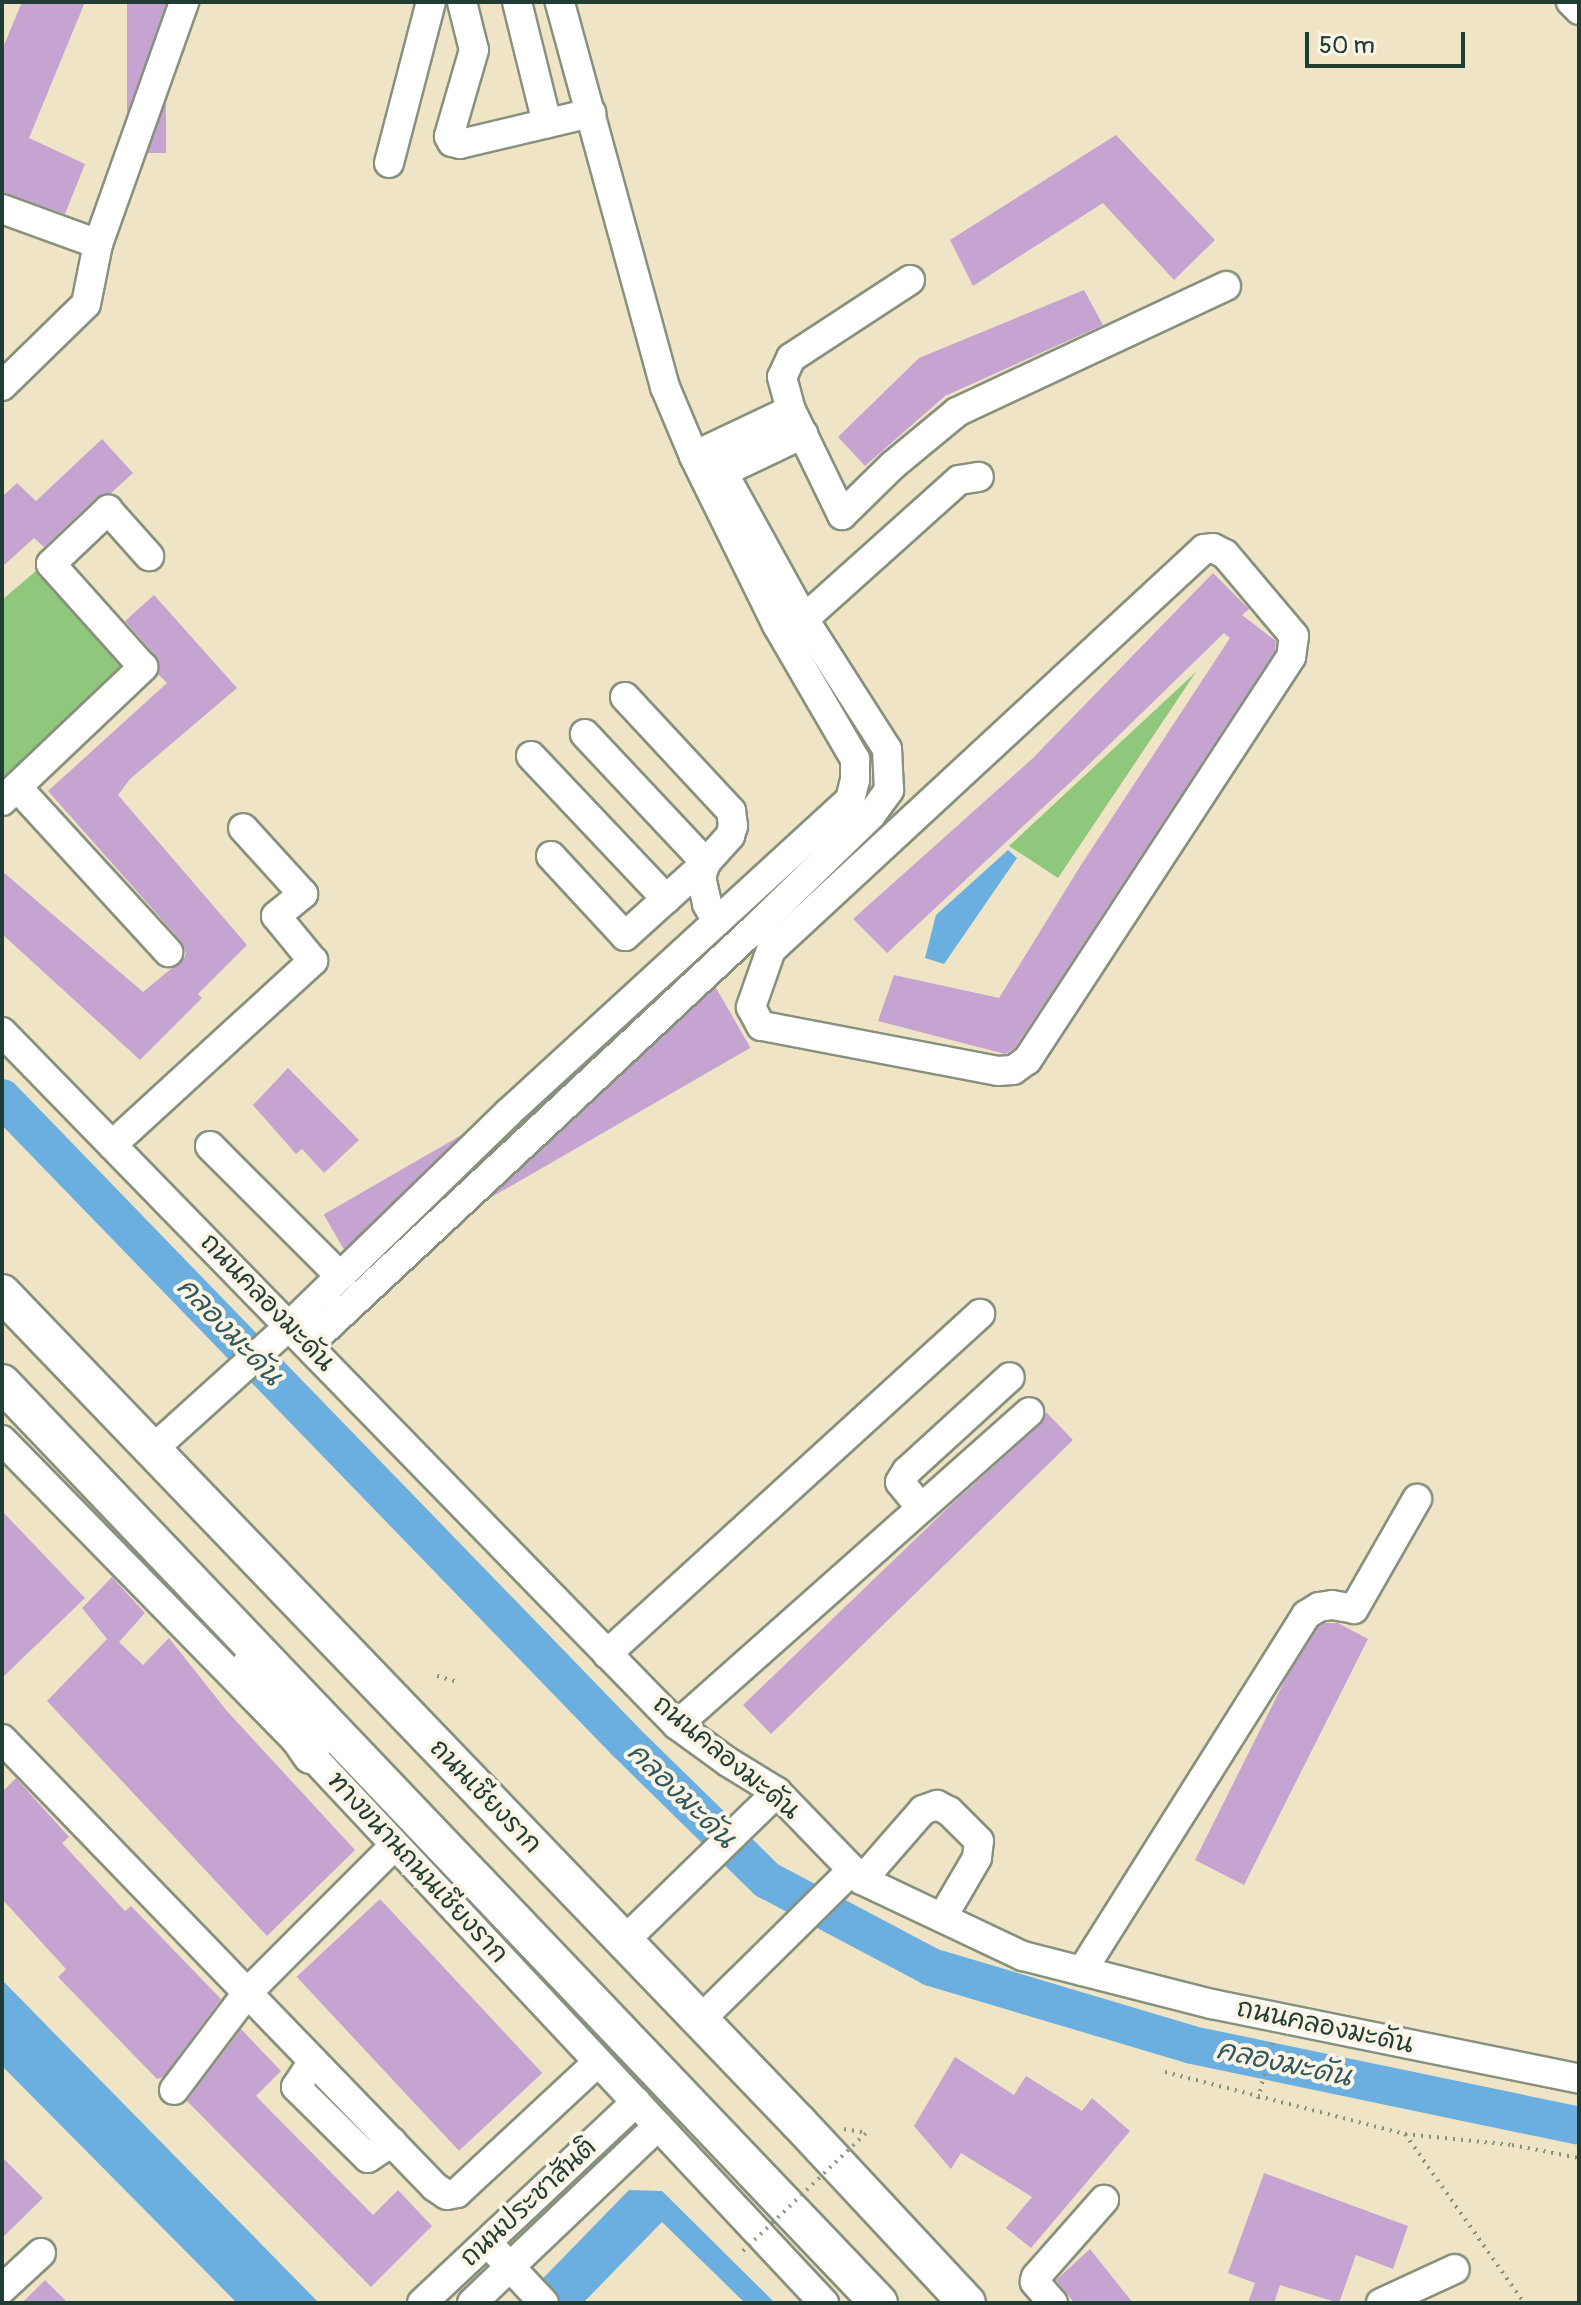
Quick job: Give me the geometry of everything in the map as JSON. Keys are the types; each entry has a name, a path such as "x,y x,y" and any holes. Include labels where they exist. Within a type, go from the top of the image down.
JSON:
{"main road":[{"name":"ถนนเชียงราก","path":"2,1293 967,2303"},
{"path":"2,1383 879,2303"},
{"path":"162,1550 311,1755"}],"street":[{"path":"2,386 86,304 98,244 184,2"},
{"path":"389,163 431,2"},
{"path":"462,2 474,50 449,136 452,142 460,144 591,113"},
{"path":"517,2 547,123"},
{"path":"152,1450 223,1386 291,1336 763,939 1204,549 1213,548 1225,554 1294,636 1291,657 1027,1060 1013,1070 998,1071 761,1026 751,1007 763,939 860,808 855,759 791,622 665,387 560,2"},
{"path":"1571,2 1579,10"},
{"path":"2,209 98,244"},
{"path":"910,280 791,358 782,377 797,422 842,515 893,465 957,412 1226,286"},
{"path":"708,463 797,422"},
{"path":"791,622 959,480 979,477"},
{"path":"149,556 108,510 51,564 143,667 10,794 168,952"},
{"path":"291,1336 339,1275 508,1113 726,914 860,808 889,790 887,749 791,622"},
{"path":"551,856 625,936 706,863 730,836 733,826 731,811 625,697"},
{"path":"585,734 706,863"},
{"path":"855,759 887,749"},
{"path":"531,756 666,899"},
{"path":"112,1145 313,961 276,916 303,894 243,828"},
{"path":"706,863 702,888 726,914 763,939"},
{"name":"ถนนคลองมะดัน","path":"2,1032 291,1336 677,1725 772,1797 850,1878 1023,1956 1212,2004 1579,2079"},
{"path":"210,1146 339,1275"},
{"path":"607,1654 980,1314"},
{"path":"921,1508 900,1482 907,1471 1010,1377"},
{"path":"677,1725 1029,1412"},
{"name":"ทางขนานถนนเชียงราก","path":"2,1440 311,1755 390,1851 591,2069 636,2102 824,2303"},
{"path":"1082,1971 1306,1615 1319,1607 1354,1609 1417,1499"},
{"path":"125,1566 117,1575 390,1851 247,1993 174,2090"},
{"path":"8,1757 247,1993 435,2187 447,2195 457,2193 591,2069"},
{"path":"623,1942 772,1797"},
{"path":"699,2021 779,1941 923,1810 937,1805 949,1811 979,1841 977,1858 942,1918"},
{"name":"ถนนประชาสันติ","path":"422,2303 636,2102"},
{"name":"ถนนประชาสันติ","path":"472,2303 527,2284 658,2126"},
{"path":"1053,2303 1035,2282 1036,2277 1104,2200"},
{"path":"487,2243 527,2284"},
{"path":"2,2289 41,2253"},
{"path":"1381,2303 1455,2269"}],"path":[{"path":"437,1676 455,1681"},
{"path":"1258,2099 1275,2031"},
{"path":"1165,2072 1258,2099 1405,2134 1512,2145 1579,2158"},
{"path":"743,2251 866,2133"},
{"path":"1405,2134 1524,2303"}],"green space":[{"path":"44,564 145,675 2,803 2,600"},
{"path":"1196,672 1058,878 1009,846"}],"water":[{"path":"1008,850 1017,858 944,964 925,958 936,915"},
{"path":"2,1980 319,2303 237,2303 2,2066"},
{"path":"629,2190 662,2191 775,2303 745,2303 662,2222 583,2303 519,2303"}],"building":[{"path":"22,2 85,2 29,138 85,164 65,214 2,192 2,50"},
{"path":"127,2 166,2 166,153 127,153"},
{"path":"1116,135 1215,240 1174,280 1103,203 973,286 950,240"},
{"path":"1084,290 1103,325 945,396 865,466 838,437 919,358"},
{"path":"102,439 133,473 110,494 96,498 44,547 34,538 2,567 2,497 17,483 36,501"},
{"path":"1213,573 1249,609 1242,615 1276,641 1275,651 1015,1048 1005,1054 878,1021 894,975 999,998 1081,865 1230,638 1224,633 1077,776 887,953 853,919 1033,758"},
{"path":"154,595 237,688 130,779 118,795 247,945 198,994 202,998 140,1060 2,934 2,871 143,992 184,958 186,953 181,941 48,791 167,683 158,674 156,656 125,621"},
{"path":"716,988 751,1048 358,1274 324,1214"},
{"path":"288,1068 359,1140 324,1173 302,1149 296,1154 253,1105"},
{"path":"1046,1412 1073,1440 771,1734 743,1705 953,1503 1040,1425"},
{"path":"2,1511 85,1598 2,1678"},
{"path":"112,1577 145,1613 119,1642 143,1665 169,1638 226,1710 355,1850 267,1936 47,1701 107,1639 82,1608"},
{"path":"1325,1623 1338,1623 1368,1639 1244,1885 1195,1860 1285,1680 1318,1627"},
{"path":"16,1778 69,1837 62,1843 125,1911 131,1906 221,1999 163,2077 157,2079 58,1977 66,1969 2,1899 2,1792"},
{"path":"380,1899 542,2073 459,2151 297,1977"},
{"path":"241,2029 281,2071 256,2096 373,2215 398,2190 432,2226 371,2287 187,2101"},
{"path":"955,2057 1014,2095 1026,2076 1082,2111 1092,2098 1130,2131 1031,2248 1006,2228 1032,2197 961,2153 951,2169 914,2126"},
{"path":"2,2157 43,2198 2,2238"},
{"path":"1264,2173 1408,2226 1393,2269 1356,2255 1339,2303 1280,2285 1274,2303 1248,2303 1255,2283 1228,2273"},
{"path":"1090,2249 1133,2303 1074,2303 1056,2280"},
{"path":"45,2280 68,2303 22,2303"}],"waterway":[{"name":"คลองมะดัน","path":"2,1098 626,1742 767,1880 931,1967 1192,2045 1579,2126"}]}
